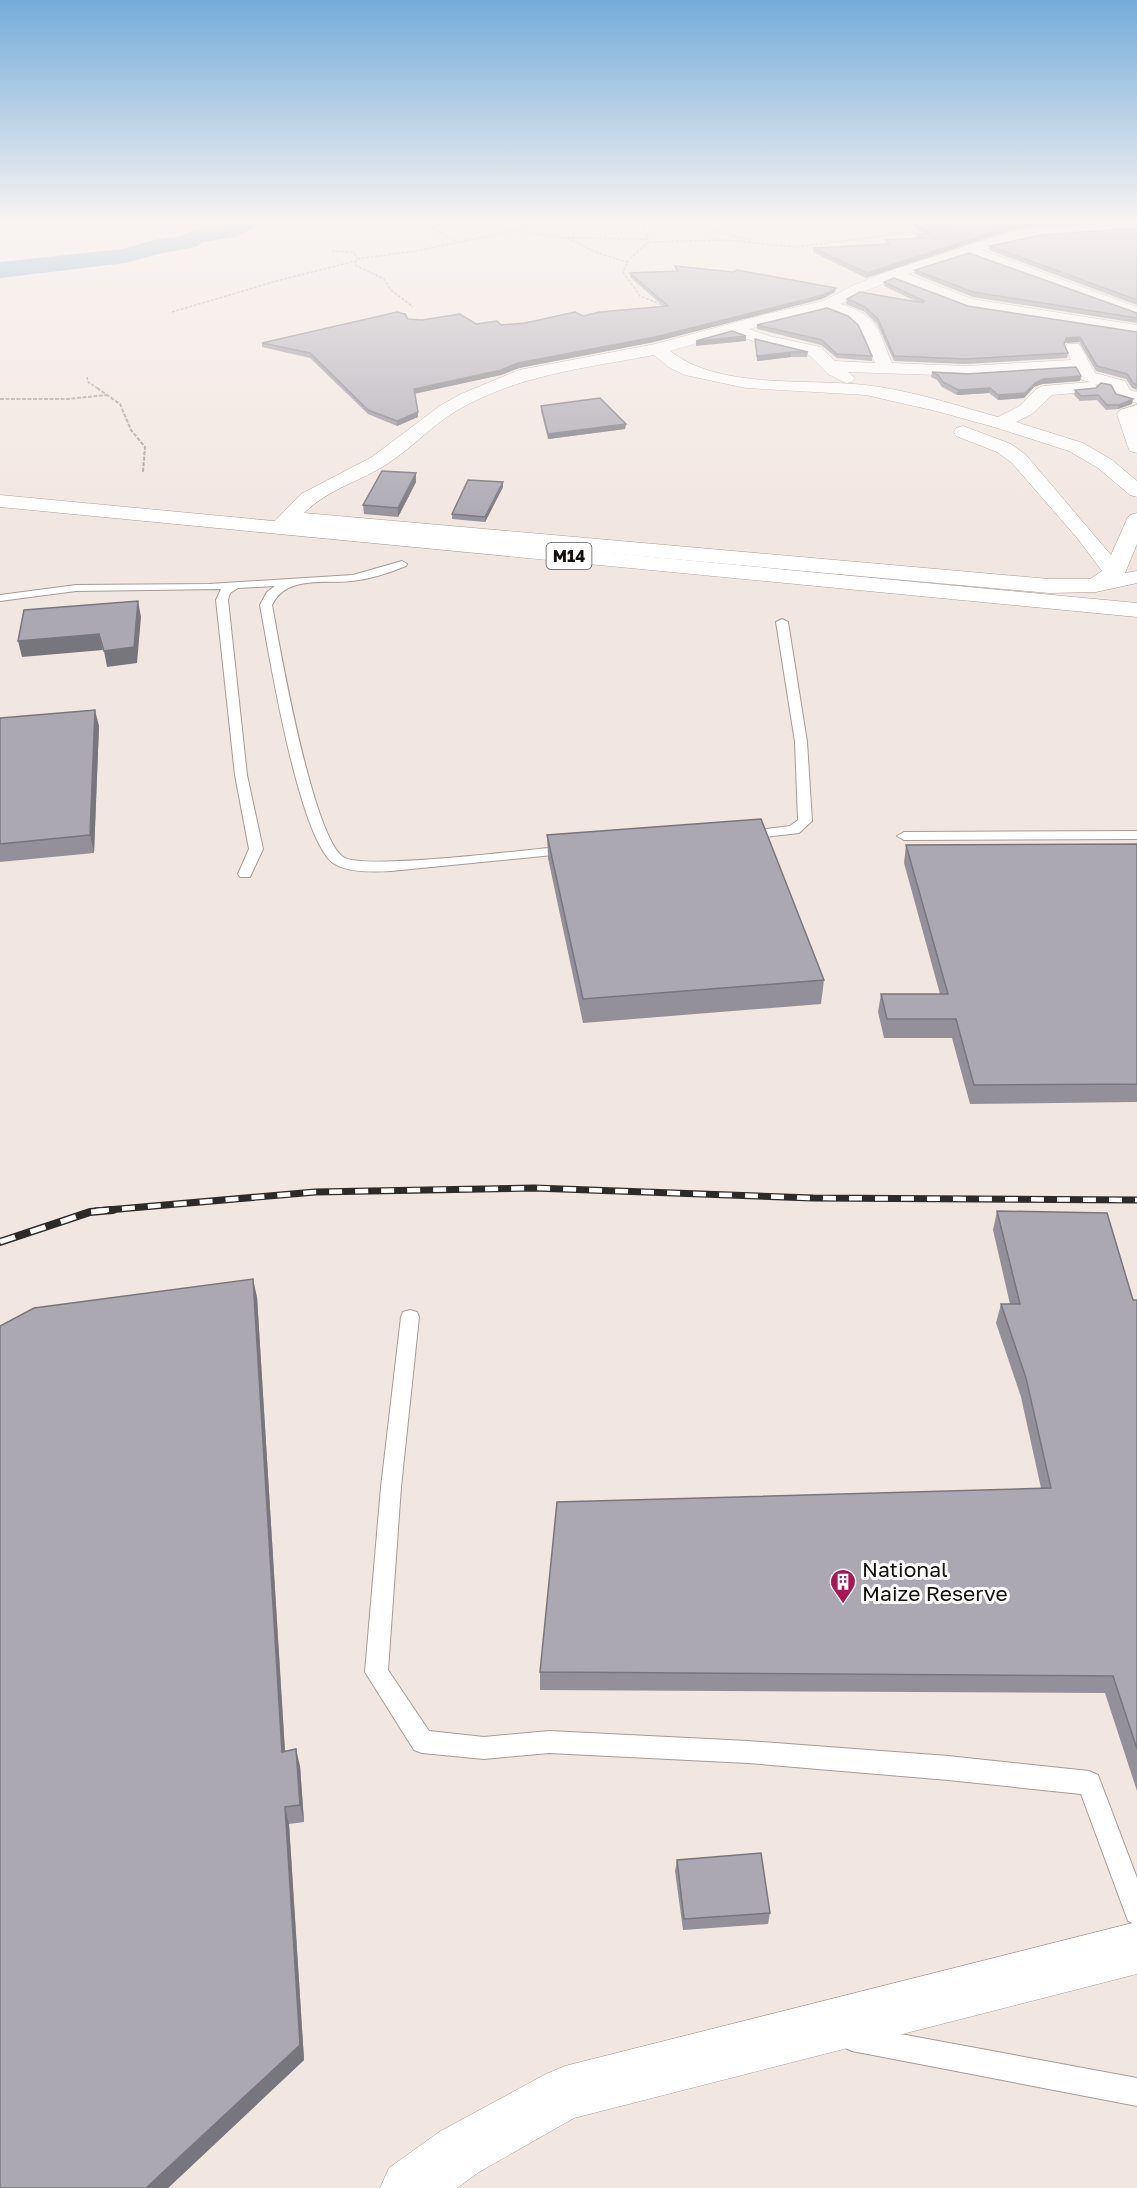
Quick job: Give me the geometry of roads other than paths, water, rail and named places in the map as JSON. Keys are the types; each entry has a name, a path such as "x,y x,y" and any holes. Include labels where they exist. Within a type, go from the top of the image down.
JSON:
{"main road":[{"path":"282,523 316,493 379,461 447,409 466,398 525,374 657,349 752,323"},
{"path":"866,323 886,369"},
{"path":"1018,323 1056,334 1077,353 1088,376 1119,385 1122,393 1137,398"},
{"path":"1094,323 1137,330"},
{"path":"732,328 764,340 815,351 830,366 866,390"},
{"path":"657,349 676,364 691,371 837,407"},
{"path":"830,366 965,371 1082,364"},
{"path":"1000,423 1026,410 1042,393 1049,390 1088,388 1106,381"},
{"path":"746,383 866,390 939,406 1076,447 1106,464 1137,491"},
{"path":"1137,410 1126,414 1137,447"},
{"path":"948,429 982,438 1004,448 1018,459 1085,535 1114,573"},
{"name":"M14","path":"0,501 282,523 1137,610"},
{"path":"1065,603 1114,573 1137,519"},
{"path":"282,523 1049,586 1096,585 1137,577"},
{"path":"409,2188 459,2152 564,2093 1137,1948"}],"lane":[{"path":"0,598 76,588 237,585 351,578 371,575 402,564"},
{"path":"297,582 279,587 268,595 266,605 280,685 301,769 324,846 336,860 370,867 583,849"},
{"path":"237,585 223,593 222,600 241,775 256,849 245,874"},
{"path":"737,836 794,830 805,821 801,742 783,622"},
{"path":"904,836 1137,835"},
{"path":"410,1317 391,1487 376,1672 422,1742 484,1748 549,1742 748,1752 948,1768 1089,1783 1137,1912"},
{"path":"810,2030 1137,2092"}],"railway":[{"path":"96,1211 315,1192 534,1188 813,1198 1137,1200"},
{"path":"0,1242 90,1212 113,1210"}],"place":[{"name":"National Maize Reserve","path":"843,1605"}]}
